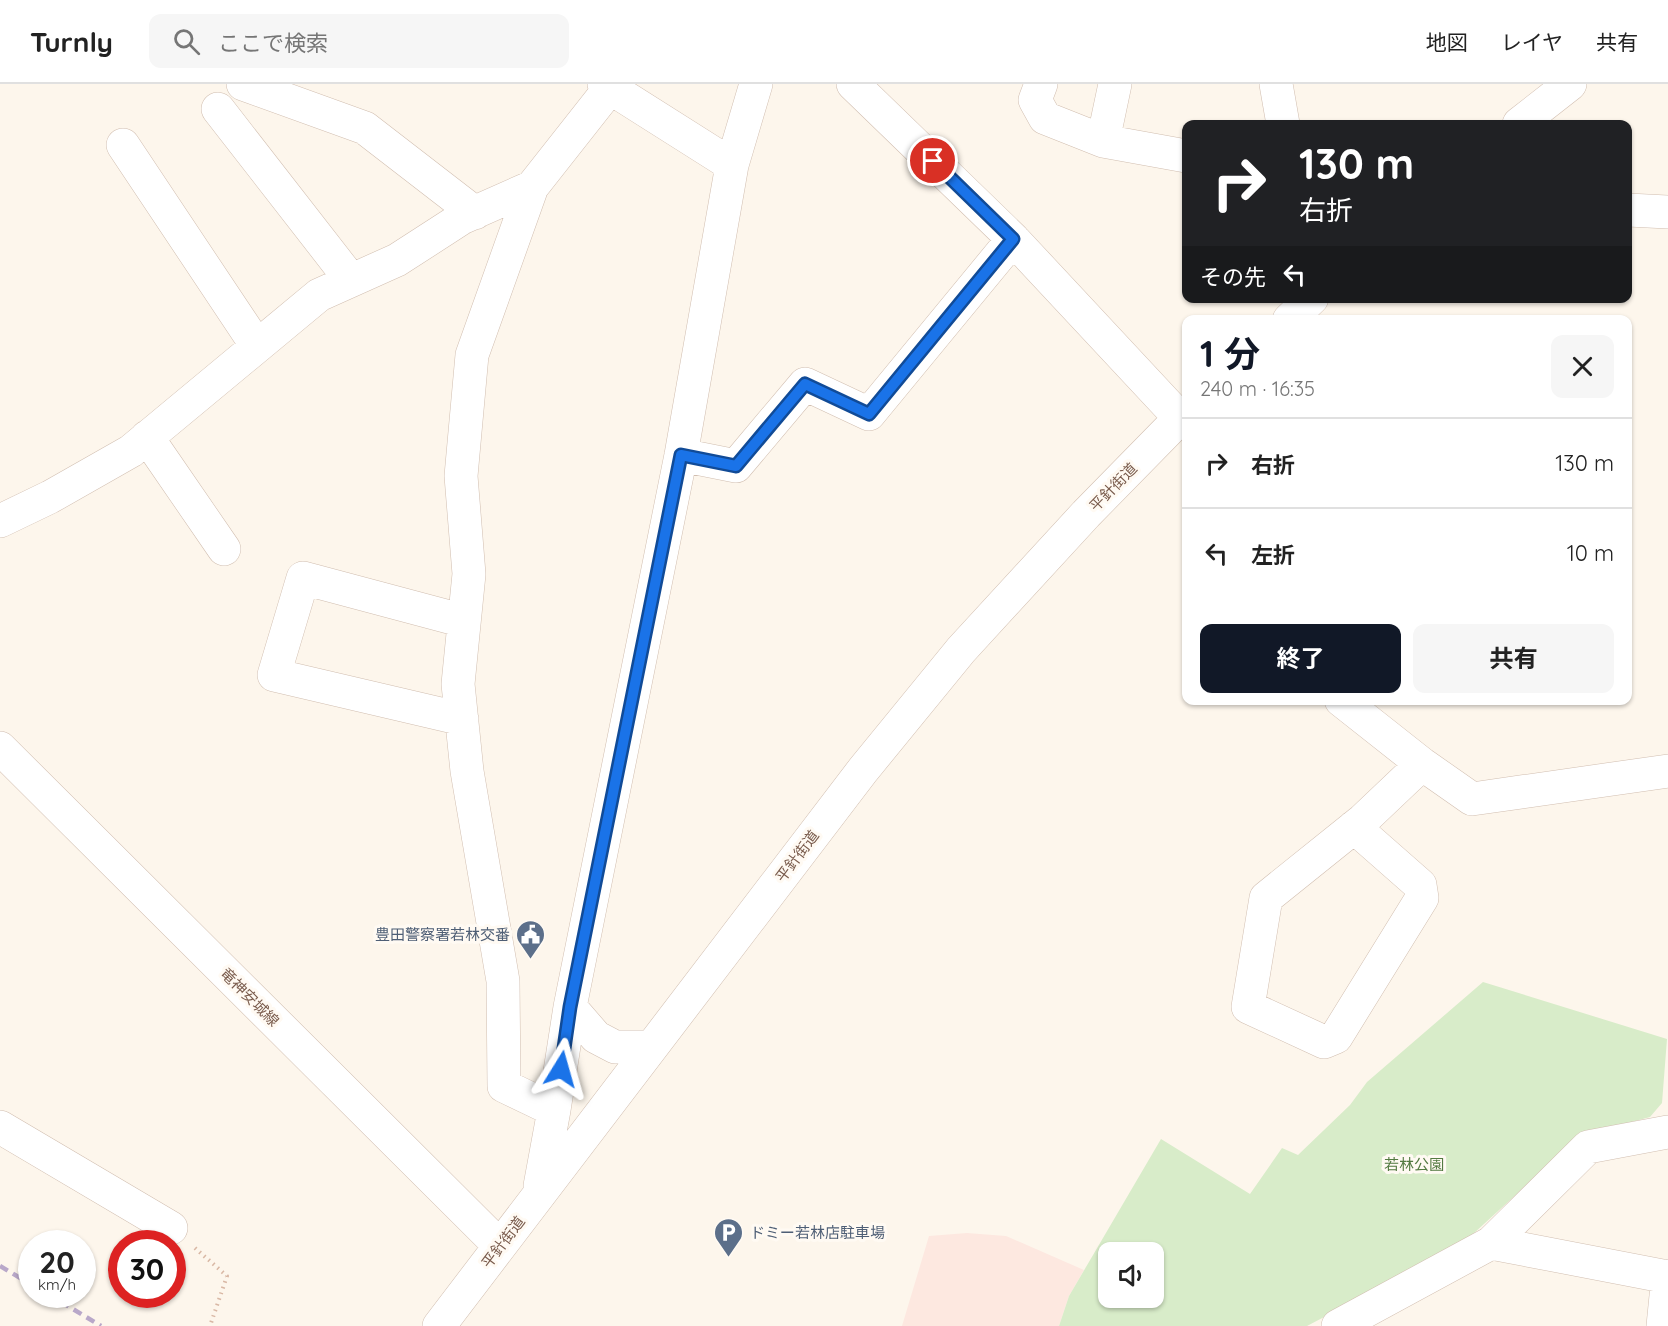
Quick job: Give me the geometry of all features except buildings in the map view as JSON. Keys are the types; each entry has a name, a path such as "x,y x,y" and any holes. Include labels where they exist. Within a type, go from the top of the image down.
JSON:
{"street":[{"path":"243,84 365,128 475,213"},
{"path":"537,1196 555,1110 570,1007 681,455 732,165 756,84"},
{"path":"853,84 1013,239 1181,422"},
{"path":"1041,84 1035,100 1045,118 1103,141 1182,155"},
{"path":"1103,141 1115,84"},
{"path":"1276,84 1282,120"},
{"path":"1524,120 1570,84"},
{"path":"555,1110 504,1086 504,981 467,771 458,684 469,574 461,476 472,355 532,187 607,86 732,165"},
{"path":"218,109 351,280"},
{"path":"123,145 257,346"},
{"path":"0,521 60,492 131,451 319,295 397,260 462,218 532,187"},
{"path":"1632,210 1668,212"},
{"path":"681,455 736,466 805,384 869,414 1013,239"},
{"path":"1294,315 1307,303"},
{"name":"平針街道","path":"439,1326 862,770 960,650 1086,514 1181,422"},
{"path":"147,437 224,549"},
{"path":"462,719 274,675 303,578 464,621"},
{"path":"1347,705 1422,764 1472,799 1668,771"},
{"name":"竜神安城線","path":"0,748 500,1246"},
{"path":"1354,827 1420,885 1422,898 1336,1037 1324,1042 1248,1007 1266,898 1354,827 1422,764"},
{"path":"570,1007 596,1037 615,1047 650,1047"},
{"path":"0,1127 171,1228"},
{"path":"1338,1326 1491,1243 1588,1147 1668,1132"},
{"path":"1491,1243 1668,1277 1663,1326"}],"path":[{"path":"171,1228 227,1276 210,1326"}],"shaded area":[{"path":"967,1233 1006,1236 1084,1270 1069,1296 1059,1326 902,1326 929,1236"}],"green space":[{"name":"若林公園","path":"1483,982 1667,1039 1662,1103 1650,1117 1580,1136 1461,1245 1307,1326 1059,1326 1069,1296 1098,1247 1098,1308 1164,1308 1164,1242 1101,1242 1161,1139 1250,1194 1282,1148 1298,1155 1350,1105 1367,1082"}],"railway":[{"path":"0,1266 18,1277"},
{"path":"71,1308 101,1326"}],"place":[{"name":"豊田警察署若林交番","path":"531,960"},
{"name":"ドミー若林店駐車場","path":"729,1258"}],"route":[{"path":"561,1069 570,1007 681,455 736,466 805,384 869,414 1013,239 933,161"}]}
